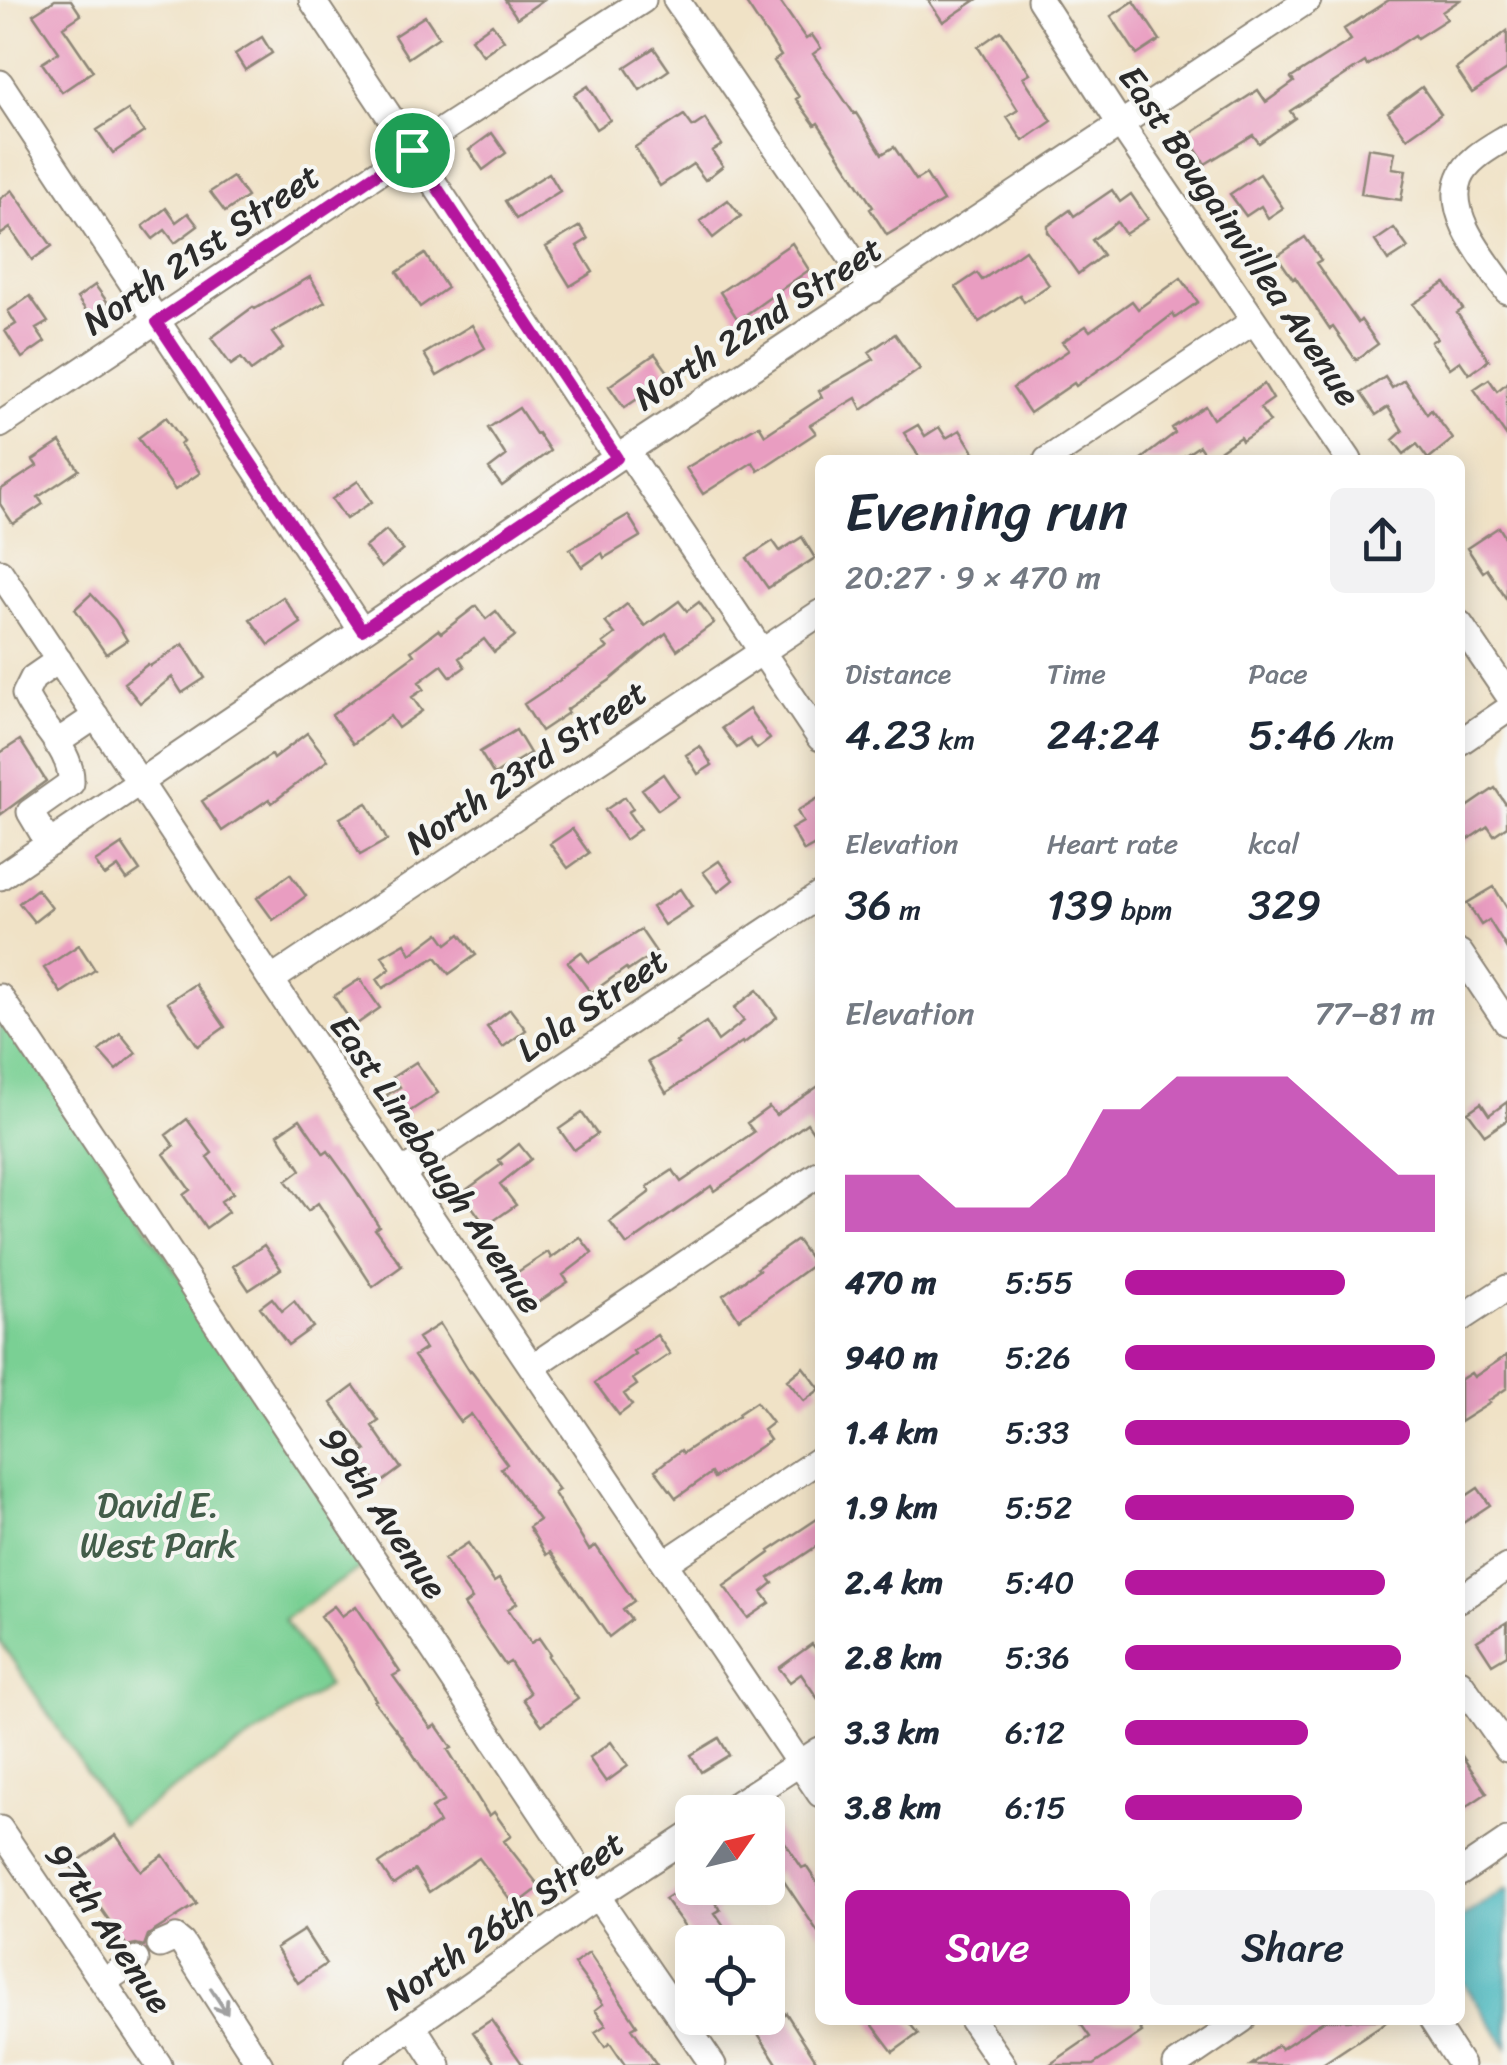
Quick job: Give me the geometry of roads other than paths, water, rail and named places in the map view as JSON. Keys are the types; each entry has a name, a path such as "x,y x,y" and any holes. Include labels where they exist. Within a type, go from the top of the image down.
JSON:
{"street":[{"path":"312,0 815,731"},
{"name":"North 21st Street","path":"0,425 642,0"},
{"path":"676,0 872,290"},
{"name":"East Bougainvillea Avenue","path":"1040,0 1346,455"},
{"name":"North 22nd Street","path":"0,877 622,454 1308,0"},
{"path":"0,83 362,630"},
{"path":"1507,137 1476,157 1460,177 1457,199 1463,225 1507,291"},
{"path":"1054,455 1254,320"},
{"name":"East Linebaugh Avenue","path":"0,572 270,980 665,1563 810,1756"},
{"name":"North 23rd Street","path":"270,980 815,615"},
{"path":"1465,631 1507,693"},
{"path":"59,660 33,678 26,701 70,766 71,783 93,815"},
{"path":"1465,739 1507,710"},
{"path":"56,743 96,716"},
{"path":"50,844 30,812 71,783"},
{"name":"Lola Street","path":"402,1173 815,898"},
{"path":"1465,961 1507,1024"},
{"name":"99th Avenue","path":"0,997 713,2065"},
{"path":"532,1367 815,1176"},
{"path":"1465,1317 1507,1288"},
{"path":"665,1563 815,1462"},
{"path":"1465,1595 1507,1567"},
{"path":"1465,1689 1507,1749"},
{"path":"751,1795 810,1756"},
{"name":"97th Avenue","path":"0,1830 159,2065"},
{"path":"1465,1870 1507,1841"},
{"name":"North 26th Street","path":"356,2065 675,1845"},
{"path":"168,1941 182,1943 260,2065"},
{"path":"103,1982 136,1960"},
{"path":"975,2025 1002,2065"},
{"path":"1176,2065 1235,2025"},
{"path":"1435,2025 1462,2065"},
{"path":"413,2026 438,2065"}],"water":[{"path":"1507,1888 1507,2048 1465,1985 1465,1916"}],"park label":[{"name":"David E. West Park","path":"158,1525"}]}
